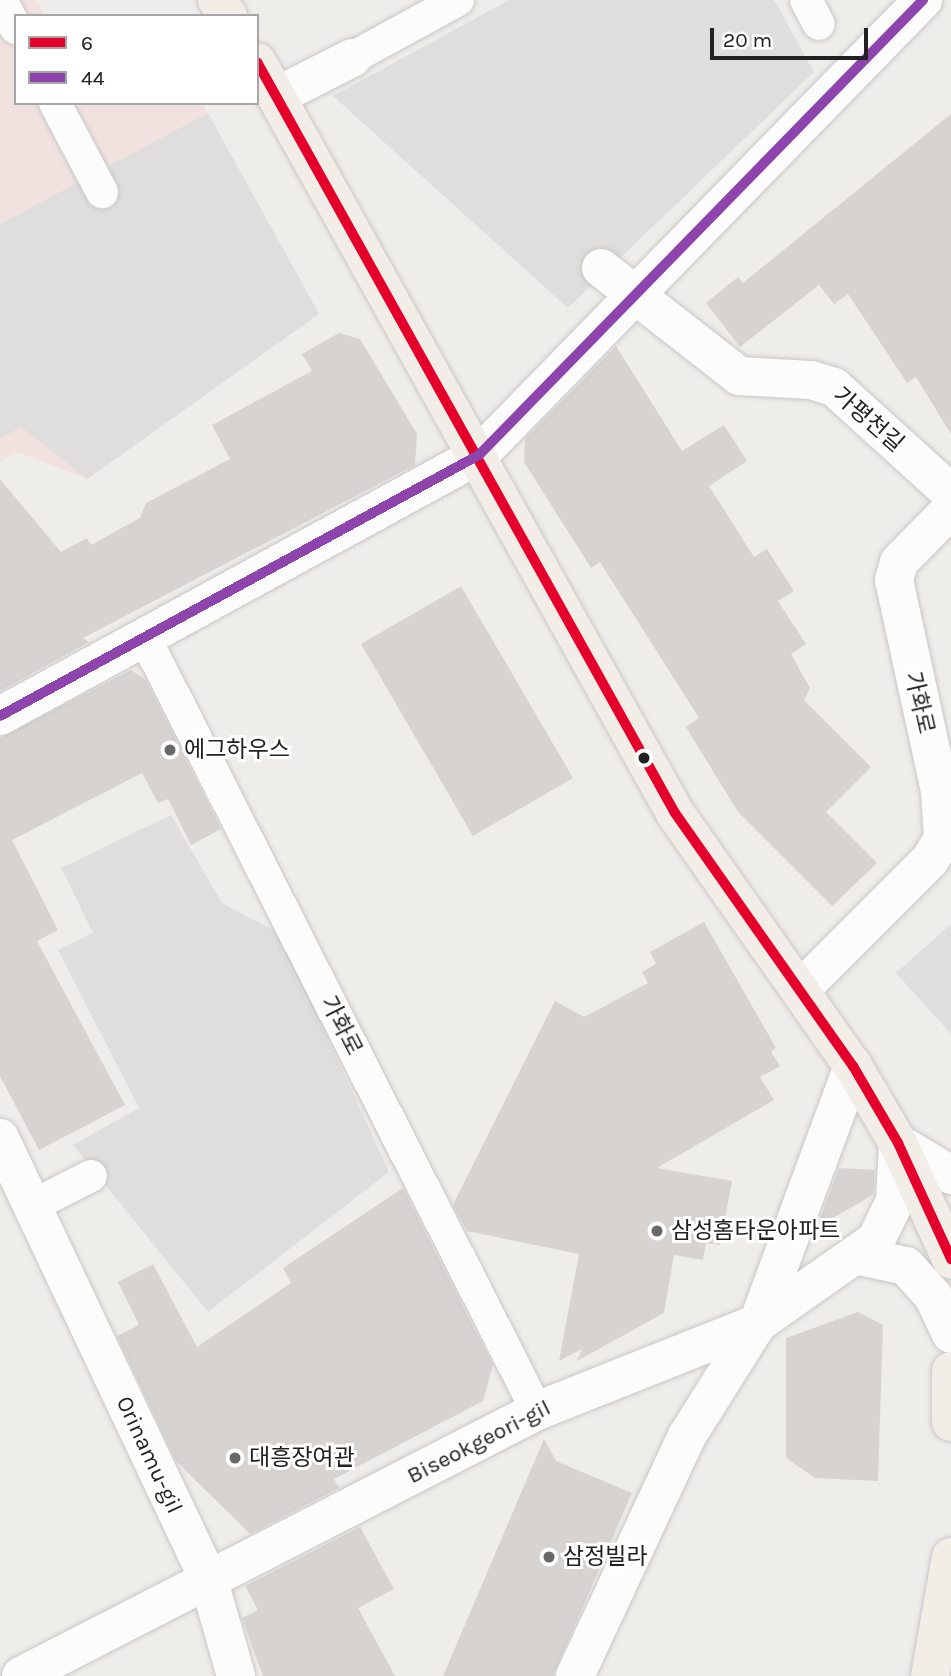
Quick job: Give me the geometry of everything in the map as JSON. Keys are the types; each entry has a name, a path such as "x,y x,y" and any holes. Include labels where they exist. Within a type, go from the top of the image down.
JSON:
{"main road":[{"path":"259,65 279,95 675,813 802,988 853,1066 898,1143 951,1259"},
{"path":"898,1143 951,1213"},
{"path":"951,1371 951,1422"},
{"path":"930,1676 951,1557"}],"street":[{"path":"0,716 146,640 479,455 632,294 923,0"},
{"path":"279,95 352,58"},
{"name":"가평천길","path":"601,268 739,376 811,380 834,387 951,494"},
{"name":"가화로","path":"802,988 930,860 943,838 940,791 894,580 899,562 951,509"},
{"path":"575,1676 687,1436 758,1323 853,1066"},
{"name":"Orinamu-gil","path":"0,1138 209,1581 236,1676"},
{"path":"758,1323 859,1256 889,1219 898,1143 951,1175"},
{"path":"859,1256 906,1266 933,1296 951,1334"},
{"name":"Biseokgeori-gil","path":"209,1581 537,1411 758,1323"},
{"path":"21,1676 209,1581"}],"lane":[{"path":"1,0 14,24"},
{"path":"352,58 458,0"},
{"path":"56,105 102,192"},
{"name":"가화로","path":"146,640 537,1411"},
{"path":"32,1206 91,1177"}],"shaded area":[{"path":"0,0 36,0 45,14 14,14 14,105 203,105 319,314 87,479 18,452 0,461"},
{"path":"509,0 774,0 814,72 568,308 333,96"},
{"path":"208,113 319,314 87,479 21,427 0,439 0,224"},
{"path":"171,815 222,903 280,934 389,1172 208,1312 73,1145 139,1108 58,950 93,933 61,868"},
{"path":"951,924 951,1034 896,973"}],"building":[{"path":"951,114 951,434 916,377 907,383 848,294 834,304 819,285 740,347 706,303 738,277 743,283"},
{"path":"339,333 360,339 417,434 415,465 83,638 89,642 0,691 0,479 61,552 87,538 91,545 140,518 146,503 230,459 212,425 312,371 302,354"},
{"path":"616,346 682,451 724,425 747,461 709,486 754,557 767,549 794,591 778,601 806,644 791,654 810,688 804,700 871,767 826,812 877,863 832,906 738,812 686,727 699,718 600,562 591,568 524,462 525,439"},
{"path":"461,586 573,778 473,836 361,644"},
{"path":"131,670 146,680 221,829 191,845 168,799 158,803 142,773 12,840 58,930 37,941 125,1105 39,1150 0,1076 0,738"},
{"path":"704,922 776,1048 771,1052 780,1066 760,1077 774,1100 657,1168 732,1181 720,1245 706,1243 703,1260 674,1255 664,1313 577,1361 582,1349 559,1361 579,1254 467,1231 453,1205 555,1001 584,1017 648,983 642,972 656,964 650,952"},
{"path":"839,1168 875,1170 873,1195 817,1227"},
{"path":"403,1188 493,1365 483,1401 334,1479 339,1488 250,1534 176,1461 117,1336 139,1325 118,1282 153,1264 197,1347 291,1283 283,1268"},
{"path":"858,1312 883,1325 878,1481 815,1478 786,1458 786,1338"},
{"name":"삼정빌라","path":"544,1439 556,1461 632,1493 553,1676 443,1676"},
{"path":"360,1527 394,1589 358,1608 395,1676 263,1676 242,1618 258,1610 245,1586"}],"transit line":[{"name":"44","path":"0,716 479,455 923,0"},
{"name":"6","path":"259,66 675,813 853,1066 898,1143 951,1259"}],"place":[{"name":"에그하우스","path":"170,750"},
{"name":"삼성홈타운아파트","path":"657,1231"},
{"name":"대흥장여관","path":"235,1458"},
{"name":"삼정빌라","path":"549,1557"}]}
